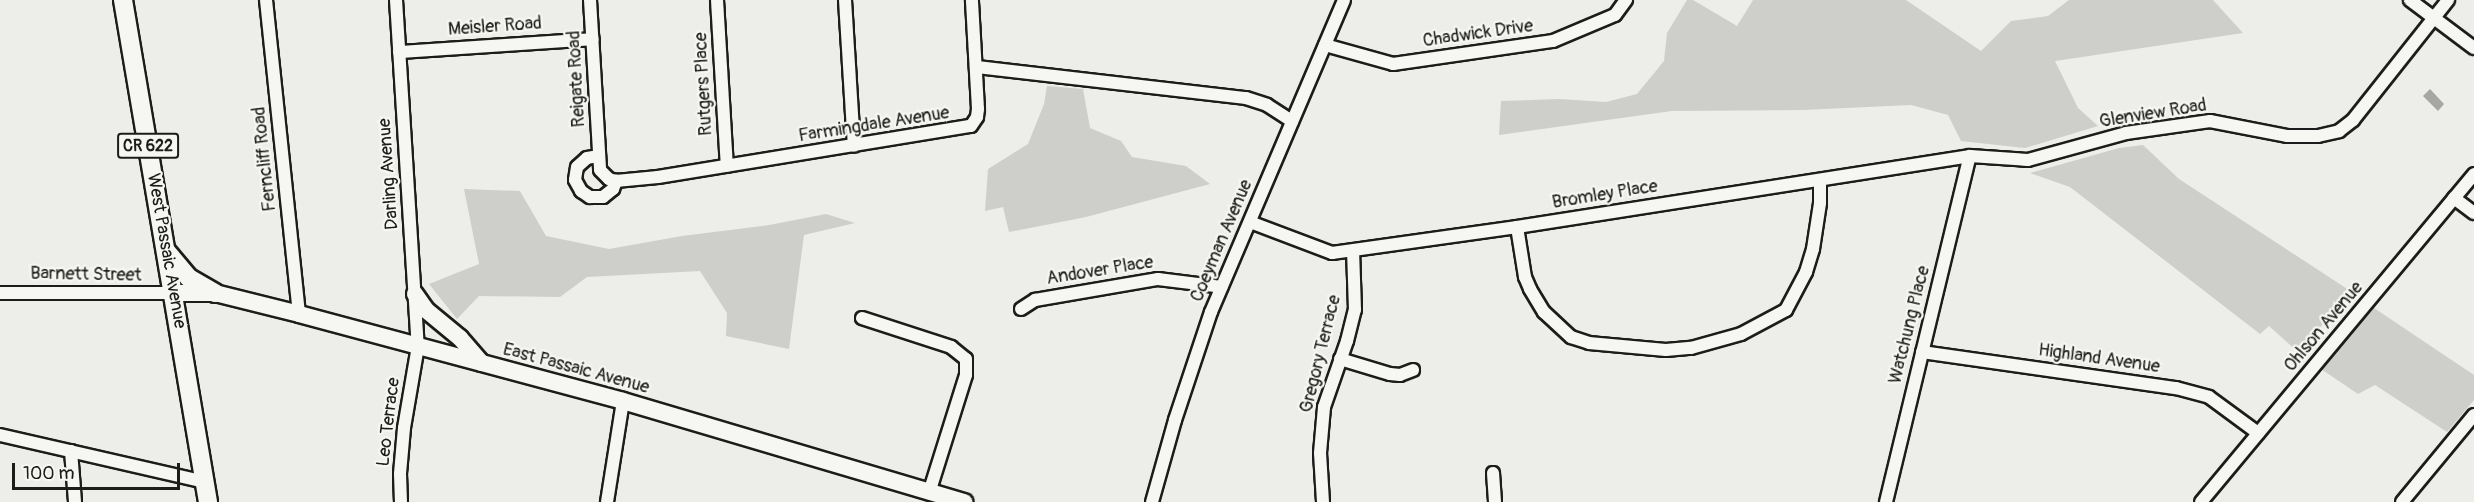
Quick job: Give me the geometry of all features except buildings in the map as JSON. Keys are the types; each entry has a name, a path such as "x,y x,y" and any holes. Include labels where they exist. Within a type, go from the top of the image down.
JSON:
{"main road":[{"name":"West Passaic Avenue","path":"123,0 208,502"},
{"path":"165,250 189,278 215,293"},
{"name":"East Passaic Avenue","path":"173,293 215,293 300,314 623,401 964,502"},
{"path":"415,294 426,310 460,338 482,363"}],"street":[{"name":"Ferncliff Road","path":"266,0 300,314"},
{"name":"Darling Avenue","path":"396,0 418,346"},
{"name":"Reigate Road","path":"590,0 599,156 603,176 616,181"},
{"name":"Rutgers Place","path":"717,0 727,166"},
{"path":"845,0 854,146"},
{"name":"Farmingdale Avenue","path":"616,181 727,166 970,126 977,117 977,67 972,0"},
{"name":"Coeyman Avenue","path":"1152,502 1175,420 1222,287 1344,0"},
{"name":"Chadwick Drive","path":"1325,45 1393,64 1553,41 1615,15 1626,0"},
{"path":"2410,0 2474,48"},
{"name":"Glenview Road","path":"1970,156 2028,160 2126,133 2210,121 2287,136 2318,136 2338,131 2370,102 2448,0"},
{"name":"Meisler Road","path":"399,52 593,39"},
{"path":"977,67 1246,98 1267,105 1292,121"},
{"path":"599,156 587,158 577,167 575,180 581,191 590,197 603,196 613,189 616,181"},
{"name":"Bromley Place","path":"1250,222 1332,253 1517,227 1970,156"},
{"name":"Watchung Place","path":"1886,502 1970,156"},
{"name":"Ohlson Avenue","path":"2201,502 2474,174"},
{"path":"1517,227 1525,277 1530,289 1544,312 1571,337 1589,343 1666,350 1691,348 1741,334 1786,310 1806,272 1813,249 1820,203 1820,180"},
{"path":"2454,198 2474,213"},
{"name":"Gregory Terrace","path":"1323,502 1320,453 1324,407 1355,310 1353,250"},
{"name":"Andover Place","path":"1021,309 1035,300 1158,279 1222,287"},
{"name":"Barnett Street","path":"0,292 173,293"},
{"path":"862,318 951,347 966,359 966,375 929,493"},
{"name":"Leo Terrace","path":"401,502 400,474 404,428 418,346"},
{"name":"Highland Avenue","path":"1922,352 2176,388 2209,397 2258,433"},
{"path":"1340,359 1390,374 1400,375 1413,370"},
{"path":"607,502 623,401"},
{"path":"2420,502 2405,498 2474,415"},
{"path":"0,435 206,482"},
{"path":"71,451 75,502"},
{"path":"1493,473 1495,502"}],"shaded area":[{"path":"1687,0 1693,0 1737,26 1753,0 1906,0 1981,51 2011,21 2048,16 2069,0 2213,0 2243,33 2055,61 2078,108 2098,126 2025,148 1961,141 1948,115 1911,105 1803,110 1672,111 1499,135 1501,101 1559,99 1606,102 1637,94 1664,61 1667,33"},
{"path":"1047,86 1083,89 1090,128 1121,141 1132,157 1186,166 1210,184 1086,217 1009,232 1003,207 985,211 988,169 1028,144 1044,104"},
{"path":"2430,89 2444,104 2438,111 2423,96"},
{"path":"2143,145 2179,179 2352,292 2298,352 2269,326 2260,334 2070,187 2030,173 2119,148"},
{"path":"464,189 520,191 546,236 609,249 826,214 855,223 804,235 789,349 726,336 727,313 700,271 587,277 560,297 479,296 457,319 429,284 479,264"},
{"path":"2374,308 2474,375 2474,400 2447,432 2375,385 2358,394 2321,369"}]}
